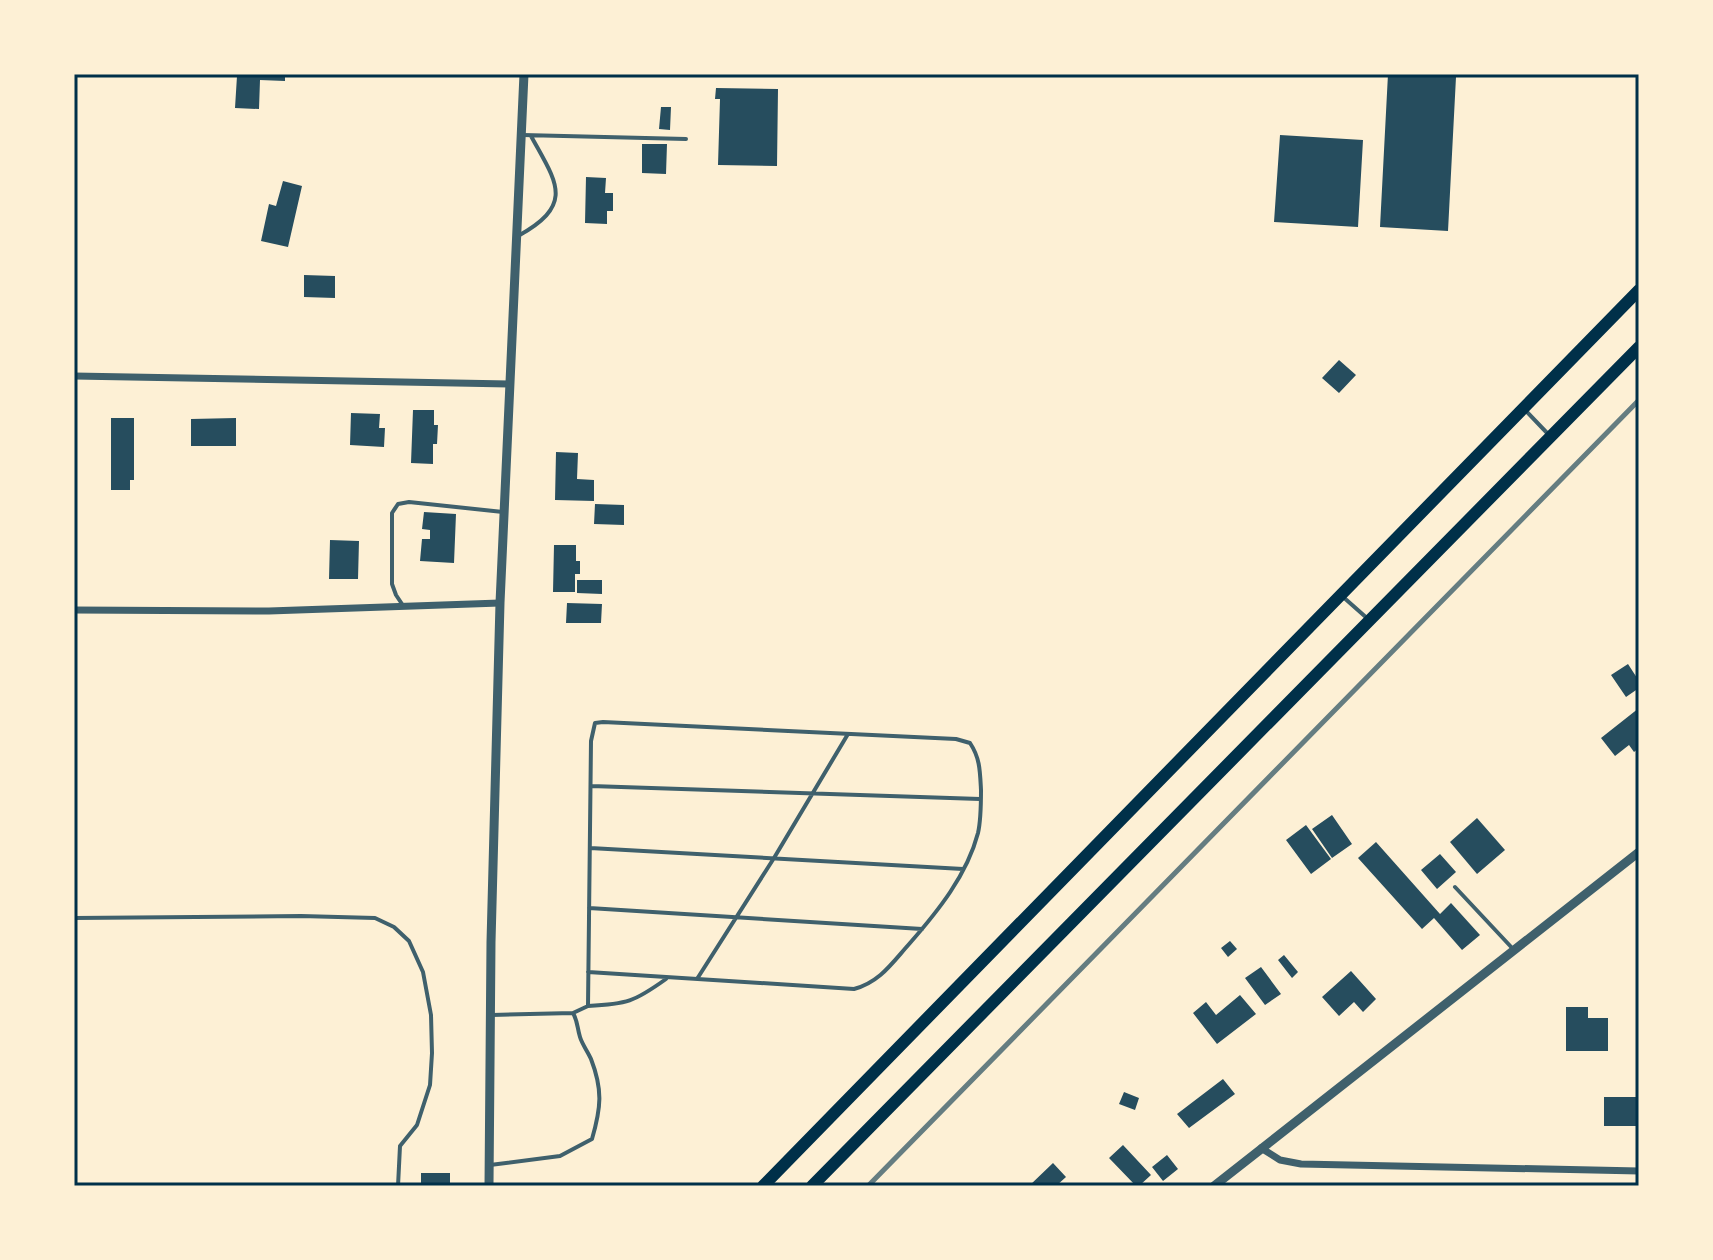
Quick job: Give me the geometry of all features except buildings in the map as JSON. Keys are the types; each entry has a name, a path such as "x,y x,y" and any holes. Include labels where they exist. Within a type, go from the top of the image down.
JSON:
{"main road":[{"path":"763,1186 1639,290"},
{"path":"812,1186 1639,347"}],"street":[{"path":"489,1186 500,603 516,237 525,135 524,74"},
{"path":"74,376 509,384"},
{"path":"74,610 269,611 500,603"},
{"path":"1214,1186 1639,852"},
{"path":"1261,1148 1280,1160 1301,1164 1639,1171"}],"lane":[{"path":"525,135 686,139"},
{"path":"516,237 539,225 554,204 557,190 554,180 525,135"},
{"path":"1523,408 1551,436"},
{"path":"403,606 392,584 391,526 392,513 398,504 409,502 504,513"},
{"path":"1341,594 1369,620"},
{"path":"588,972 854,989 868,985 922,929 964,869 978,831 981,799 978,755 970,743 956,739 595,723 591,741 591,786 588,972 588,1006"},
{"path":"697,979 848,734"},
{"path":"591,786 981,799"},
{"path":"590,848 964,869"},
{"path":"1455,887 1514,950"},
{"path":"589,908 922,929"},
{"path":"74,918 375,918 394,927 409,941 423,972 431,1015 432,1053 430,1085 417,1125 400,1146 398,1186"},
{"path":"490,1015 573,1013 588,1006 622,1004 668,977"},
{"path":"490,1165 560,1156 592,1139 600,1112 600,1093 596,1072 579,1036 578,1021 573,1013"}],"railway":[{"path":"868,1186 1639,400"}]}
